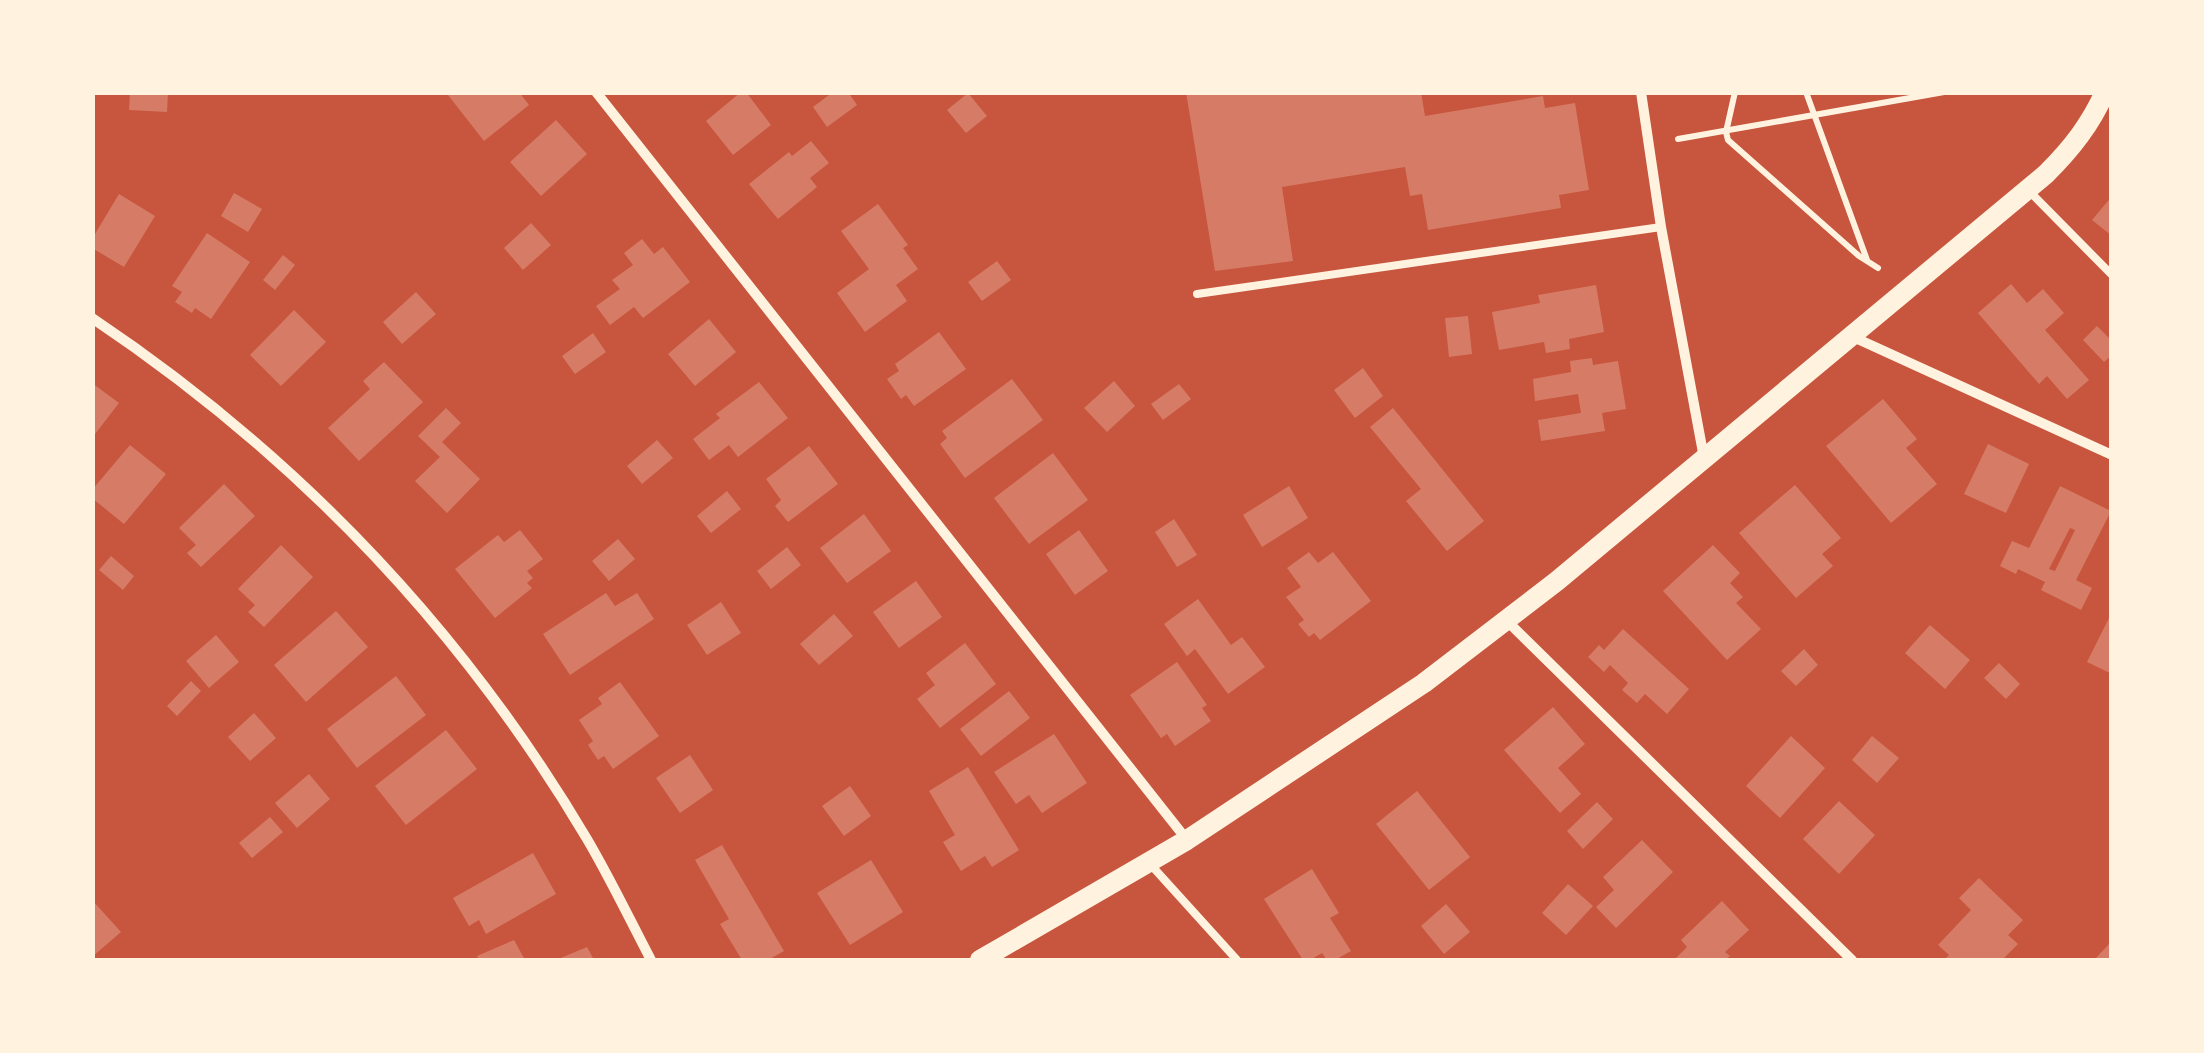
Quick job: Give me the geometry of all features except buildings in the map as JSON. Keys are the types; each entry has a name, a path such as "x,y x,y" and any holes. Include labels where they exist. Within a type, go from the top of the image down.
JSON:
{"main road":[{"path":"980,960 1187,840 1424,682 1506,620 2028,189 2075,146 2105,92"}],"street":[{"path":"596,92 1187,840"},
{"path":"1641,92 1661,227 1704,458"},
{"path":"92,318 162,365 311,489 381,561 439,630 538,762 588,840 651,960"},
{"path":"1851,336 2112,455"},
{"path":"1506,620 1852,960"}],"lane":[{"path":"2028,189 2112,275"},
{"path":"1197,294 1661,227"},
{"path":"1148,862 1237,960"}],"path":[{"path":"1735,92 1726,132 1728,140 1878,268"},
{"path":"1806,92 1868,262"},
{"path":"1678,139 1944,92"}]}
